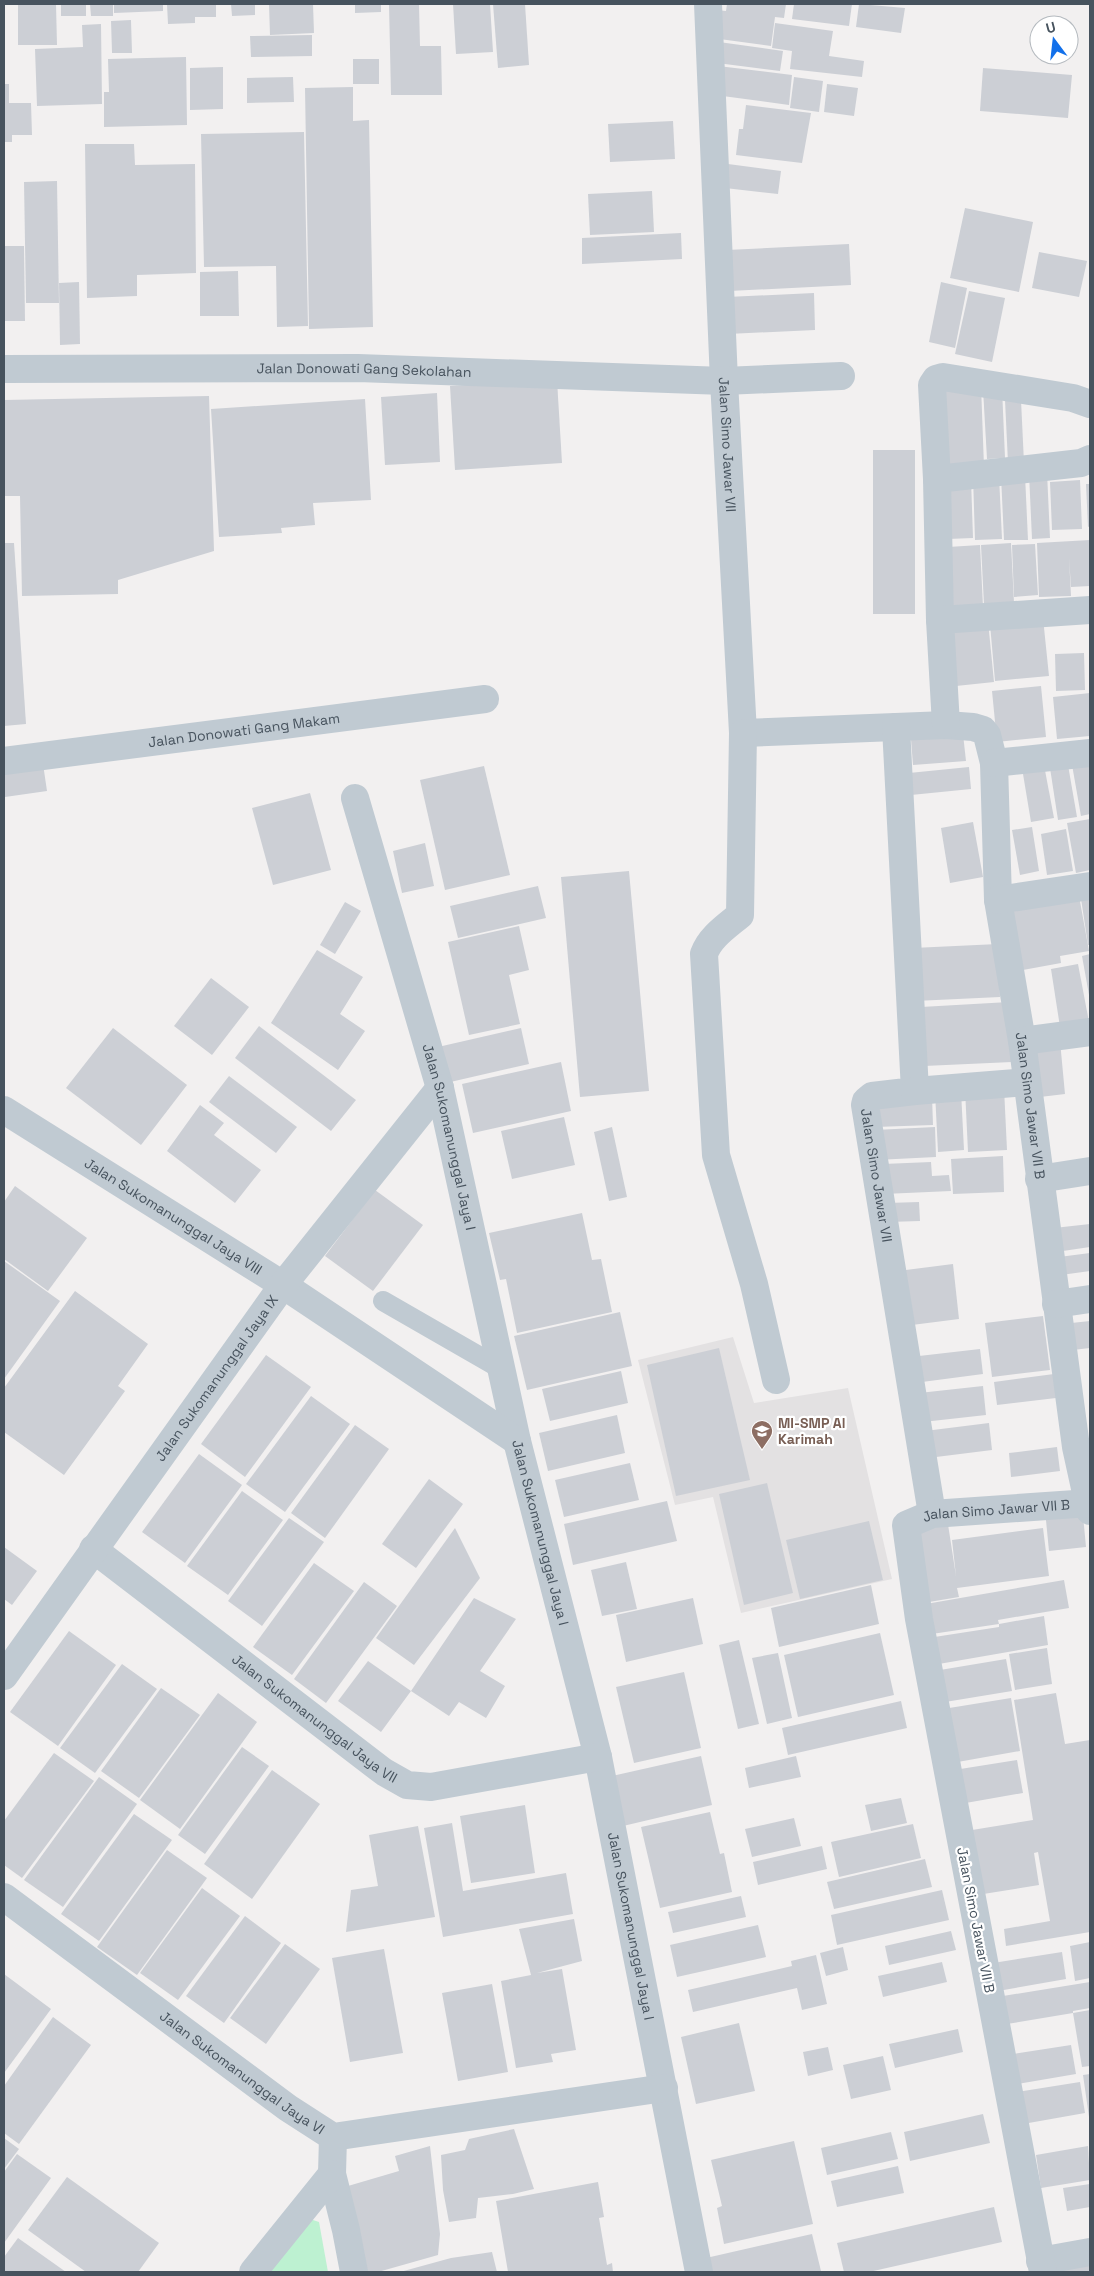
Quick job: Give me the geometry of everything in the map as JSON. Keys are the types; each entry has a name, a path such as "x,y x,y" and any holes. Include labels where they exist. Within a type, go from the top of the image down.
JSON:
{"street":[{"name":"Jalan Simo Jawar VII","path":"708,4 724,381 743,734 740,915 714,938 707,946 704,954 716,1155 754,1284 776,1380"},
{"name":"Jalan Donowati Gang Sekolahan","path":"4,369 358,368 724,381 841,376"},
{"path":"743,734 946,725 940,620 938,479 932,385 936,379 943,377 1073,398 1090,404"},
{"path":"938,479 1082,463 1090,459"},
{"path":"940,620 1090,610"},
{"name":"Jalan Donowati Gang Makam","path":"4,761 485,699"},
{"name":"Jalan Simo Jawar VII B","path":"946,725 973,727 983,730 987,735 994,763 998,900 1022,1041 1056,1304 1083,1446 1090,1505 932,1514 908,1523 905,1529 921,1629 1042,2266"},
{"path":"896,726 916,1090"},
{"path":"994,763 1090,753"},
{"name":"Jalan Sukomanunggal Jaya I","path":"355,798 440,1088 517,1441 598,1757 664,2088 698,2272"},
{"path":"998,900 1090,886"},
{"path":"1022,1041 1090,1032"},
{"name":"Jalan Simo Jawar VII","path":"932,1514 865,1105 866,1101 872,1096 916,1090 1027,1082"},
{"name":"Jalan Sukomanunggal Jaya IX","path":"4,1676 93,1549 284,1285 440,1088"},
{"name":"Jalan Sukomanunggal Jaya VIII","path":"4,1110 284,1285 517,1441"},
{"path":"1039,1180 1090,1170"},
{"path":"1056,1304 1090,1299"},
{"name":"Jalan Sukomanunggal Jaya VII","path":"93,1549 384,1772 407,1786 431,1786 598,1757"},
{"name":"Jalan Sukomanunggal Jaya VI","path":"4,1897 288,2108 333,2137 664,2088"},
{"path":"333,2137 332,2174 354,2272"},
{"path":"253,2272 332,2174"},
{"path":"1042,2266 1090,2252"}],"lane":[{"path":"383,1301 503,1370"}],"shaded area":[{"name":"MI-SMP Al Karimah","path":"733,1337 754,1403 848,1388 892,1579 741,1613 713,1497 675,1505 638,1360"}],"green space":[{"path":"301,2216 319,2222 328,2272 258,2272"}],"building":[{"path":"18,4 56,4 57,45 18,45"},
{"path":"61,4 86,4 86,16 61,16"},
{"path":"90,4 113,4 113,16 91,16"},
{"path":"114,4 163,4 163,11 114,13"},
{"path":"167,4 216,4 216,17 195,17 195,23 168,24"},
{"path":"231,4 255,4 255,15 232,16"},
{"path":"269,4 313,4 314,33 270,35"},
{"path":"355,4 381,4 381,12 355,13"},
{"path":"389,4 419,4 420,46 441,46 442,95 391,95"},
{"path":"453,4 490,4 493,52 456,54"},
{"path":"493,4 525,4 529,65 498,68"},
{"path":"727,4 786,4 784,18 775,17 771,46 712,38 716,10 726,11"},
{"path":"794,4 852,4 849,26 792,19"},
{"path":"859,4 905,8 901,33 856,27"},
{"path":"131,20 132,53 112,53 111,21"},
{"path":"775,23 833,31 829,56 864,61 862,77 790,69 792,51 772,48"},
{"path":"101,24 102,104 37,106 35,49 83,47 82,25"},
{"path":"312,35 312,56 251,57 250,36"},
{"path":"719,42 783,51 780,71 717,63"},
{"path":"186,57 187,125 104,127 104,92 109,92 108,59"},
{"path":"353,59 379,59 379,84 353,84"},
{"path":"718,66 792,75 789,105 715,95"},
{"path":"223,67 223,109 190,110 190,68"},
{"path":"983,68 1072,75 1068,118 980,111"},
{"path":"293,77 294,102 247,103 247,78"},
{"path":"794,77 823,81 819,112 790,108"},
{"path":"4,84 9,84 9,103 31,103 32,135 12,135 12,142 4,142"},
{"path":"827,84 858,88 854,116 824,112"},
{"path":"353,87 353,121 369,120 373,327 309,329 305,88"},
{"path":"746,105 811,113 802,163 736,155 739,129 743,129"},
{"path":"673,121 675,159 610,162 608,124"},
{"path":"304,132 308,326 277,327 276,266 204,267 201,134"},
{"path":"85,144 134,144 135,165 195,164 196,273 137,275 137,296 87,298"},
{"path":"728,164 781,171 778,194 725,188"},
{"path":"57,181 59,303 26,303 24,182"},
{"path":"652,191 654,232 590,235 588,194"},
{"path":"965,208 1033,222 1019,292 950,278"},
{"path":"681,233 682,259 582,264 582,238"},
{"path":"849,244 851,285 729,291 727,250"},
{"path":"4,246 24,246 25,321 4,321"},
{"path":"1039,252 1087,261 1079,297 1032,288"},
{"path":"238,271 239,316 200,316 200,272"},
{"path":"79,282 80,344 60,345 59,283"},
{"path":"941,282 967,288 955,348 929,342"},
{"path":"969,291 1005,298 992,362 955,354"},
{"path":"814,293 815,330 728,334 727,297"},
{"path":"557,380 562,463 455,470 450,386"},
{"path":"981,385 984,467 946,469 942,386"},
{"path":"1002,388 1005,458 987,459 983,389"},
{"path":"437,393 440,462 385,465 381,397"},
{"path":"209,396 214,551 118,580 118,594 22,596 20,496 4,496 4,400"},
{"path":"365,399 371,500 313,503 315,525 281,528 282,533 219,537 211,409"},
{"path":"1005,400 1021,400 1024,463 1008,463"},
{"path":"873,450 915,450 915,614 873,614"},
{"path":"1047,472 1050,538 1032,539 1029,473"},
{"path":"1025,475 1028,540 1004,540 1001,476"},
{"path":"999,476 1002,539 975,540 973,477"},
{"path":"971,479 973,538 948,539 945,480"},
{"path":"1080,480 1082,529 1052,530 1050,482"},
{"path":"1086,484 1090,484 1090,526 1088,527"},
{"path":"1090,540 1090,586 1071,587 1069,558 1071,596 1039,597 1037,543"},
{"path":"4,543 14,543 26,724 4,726"},
{"path":"1011,543 1014,603 984,605 981,545"},
{"path":"1035,544 1038,595 1014,597 1012,545"},
{"path":"980,545 983,607 950,609 948,547"},
{"path":"1043,618 1049,676 995,681 990,624"},
{"path":"988,621 994,682 956,686 950,625"},
{"path":"1084,653 1085,690 1056,691 1055,654"},
{"path":"1041,686 1046,737 997,742 992,691"},
{"path":"1090,693 1090,736 1057,739 1053,697"},
{"path":"963,734 966,761 913,765 911,739"},
{"path":"1090,756 1090,814 1081,816 1071,759"},
{"path":"42,757 47,791 5,797 4,763"},
{"path":"1044,765 1054,818 1031,822 1022,768"},
{"path":"1068,765 1077,817 1058,820 1050,768"},
{"path":"484,766 510,875 445,890 420,780"},
{"path":"969,767 971,789 911,795 909,773"},
{"path":"310,793 331,870 273,885 252,808"},
{"path":"1090,819 1090,870 1076,873 1067,823"},
{"path":"973,822 983,877 950,883 941,828"},
{"path":"1032,827 1039,871 1020,875 1012,830"},
{"path":"1066,829 1073,871 1047,875 1041,834"},
{"path":"425,843 434,886 402,893 393,851"},
{"path":"629,871 649,1091 580,1097 561,877"},
{"path":"538,886 546,918 458,938 450,906"},
{"path":"1090,891 1090,945 1088,945 1080,892"},
{"path":"1079,896 1089,951 1060,956 1061,963 1012,972 1002,913"},
{"path":"345,902 361,911 335,954 320,945"},
{"path":"519,926 529,970 509,975 520,1024 469,1035 448,942"},
{"path":"998,944 1000,997 915,1001 913,948"},
{"path":"317,950 363,977 340,1014 365,1031 338,1070 271,1023"},
{"path":"1090,954 1090,995 1089,995 1082,956"},
{"path":"1078,964 1089,1022 1060,1027 1051,969"},
{"path":"211,978 249,1007 212,1055 174,1026"},
{"path":"1009,1002 1012,1062 924,1066 921,1007"},
{"path":"259,1026 356,1100 331,1131 235,1058"},
{"path":"113,1028 187,1085 141,1145 66,1088"},
{"path":"521,1028 529,1064 446,1083 438,1047"},
{"path":"1060,1041 1065,1094 1040,1097 1033,1043"},
{"path":"561,1062 571,1111 473,1133 462,1084"},
{"path":"229,1076 297,1127 276,1153 209,1102"},
{"path":"1004,1088 1007,1150 968,1152 965,1089"},
{"path":"961,1091 964,1150 938,1152 935,1092"},
{"path":"932,1096 933,1125 875,1127 874,1099"},
{"path":"200,1105 224,1123 214,1135 261,1170 235,1203 167,1151"},
{"path":"564,1117 575,1165 512,1179 501,1131"},
{"path":"612,1127 627,1197 609,1201 594,1132"},
{"path":"935,1127 936,1157 876,1160 875,1130"},
{"path":"1003,1156 1004,1192 953,1194 951,1159"},
{"path":"931,1162 932,1176 949,1175 951,1191 884,1194 883,1164"},
{"path":"15,1186 87,1238 48,1291 4,1259 4,1202"},
{"path":"375,1190 423,1225 373,1291 325,1256"},
{"path":"919,1202 920,1221 888,1222 887,1203"},
{"path":"582,1213 592,1260 601,1259 612,1312 517,1333 506,1279 500,1280 489,1233"},
{"path":"1090,1224 1090,1247 1056,1252 1054,1228"},
{"path":"1090,1253 1090,1271 1061,1275 1059,1257"},
{"path":"4,1261 60,1301 4,1379"},
{"path":"953,1264 959,1319 904,1326 898,1271"},
{"path":"75,1291 148,1344 118,1386 125,1391 64,1475 4,1432 4,1388"},
{"path":"620,1312 632,1366 527,1390 514,1336"},
{"path":"1043,1316 1050,1370 992,1377 985,1323"},
{"path":"1090,1321 1090,1348 1064,1351 1062,1324"},
{"path":"719,1348 750,1480 676,1496 647,1365"},
{"path":"980,1349 983,1374 922,1382 919,1356"},
{"path":"266,1355 311,1387 245,1477 201,1444"},
{"path":"621,1371 628,1403 550,1421 542,1389"},
{"path":"1054,1374 1056,1398 997,1405 994,1382"},
{"path":"983,1386 986,1415 923,1422 919,1393"},
{"path":"311,1396 350,1424 285,1512 246,1484"},
{"path":"617,1415 625,1453 548,1471 539,1433"},
{"path":"989,1423 992,1450 928,1458 925,1431"},
{"path":"355,1425 389,1449 325,1538 291,1513"},
{"path":"1057,1447 1060,1471 1011,1477 1009,1453"},
{"path":"199,1454 242,1485 185,1563 142,1532"},
{"path":"630,1463 639,1500 564,1517 555,1480"},
{"path":"429,1479 463,1504 416,1568 382,1544"},
{"path":"767,1483 793,1593 744,1605 719,1494"},
{"path":"242,1491 283,1520 228,1595 187,1566"},
{"path":"667,1501 677,1541 573,1565 564,1524"},
{"path":"1082,1505 1086,1547 1049,1551 1045,1510"},
{"path":"289,1518 324,1542 262,1626 228,1601"},
{"path":"947,1518 956,1576 952,1540 1043,1528 1049,1576 957,1588 959,1597 923,1603 910,1524"},
{"path":"869,1521 883,1580 800,1599 786,1540"},
{"path":"455,1528 480,1578 414,1665 376,1638"},
{"path":"4,1547 37,1571 12,1605 4,1599"},
{"path":"626,1562 637,1609 602,1616 591,1570"},
{"path":"314,1563 354,1591 292,1675 253,1647"},
{"path":"1064,1580 1069,1608 998,1620 999,1624 925,1635 920,1605"},
{"path":"364,1582 397,1606 326,1703 294,1679"},
{"path":"871,1585 879,1624 779,1647 771,1608"},
{"path":"474,1598 516,1619 480,1671 505,1686 486,1718 459,1702 449,1716 411,1691"},
{"path":"693,1598 703,1644 626,1662 616,1615"},
{"path":"1044,1616 1048,1645 933,1665 928,1638 999,1627 999,1624"},
{"path":"69,1631 116,1665 58,1746 10,1712"},
{"path":"880,1633 894,1695 798,1717 784,1655"},
{"path":"739,1640 759,1724 738,1729 719,1645"},
{"path":"1047,1648 1052,1684 1015,1690 1009,1654"},
{"path":"778,1653 792,1718 767,1724 752,1658"},
{"path":"1006,1659 1012,1691 939,1703 934,1671"},
{"path":"368,1661 411,1691 381,1732 338,1701"},
{"path":"122,1664 157,1689 95,1773 60,1748"},
{"path":"684,1672 701,1748 634,1763 616,1687"},
{"path":"161,1688 200,1715 139,1798 101,1771"},
{"path":"218,1693 257,1722 180,1829 140,1800"},
{"path":"1056,1693 1065,1744 1090,1740 1090,1932 1006,1946 1004,1929 1050,1921 1038,1852 1034,1853 1039,1885 977,1895 966,1831 1033,1820 1014,1700"},
{"path":"1011,1698 1020,1751 952,1763 943,1709"},
{"path":"901,1701 907,1728 788,1755 782,1728"},
{"path":"242,1747 269,1766 205,1854 178,1835"},
{"path":"54,1753 94,1781 22,1878 4,1865 4,1821"},
{"path":"701,1756 712,1805 623,1826 612,1776"},
{"path":"796,1756 801,1777 749,1788 745,1768"},
{"path":"1017,1760 1023,1793 960,1804 954,1770"},
{"path":"272,1770 320,1804 252,1899 204,1864"},
{"path":"99,1777 137,1804 63,1907 24,1880"},
{"path":"901,1798 907,1823 871,1831 865,1805"},
{"path":"525,1805 535,1873 471,1883 460,1816"},
{"path":"710,1812 720,1854 724,1853 732,1892 660,1908 641,1827"},
{"path":"134,1814 172,1840 99,1941 61,1914"},
{"path":"794,1818 801,1846 752,1857 745,1829"},
{"path":"452,1823 463,1891 566,1873 573,1914 443,1937 424,1828"},
{"path":"913,1824 921,1858 839,1877 831,1842"},
{"path":"418,1826 435,1917 346,1932 351,1890 378,1886 369,1835"},
{"path":"822,1846 827,1869 758,1885 753,1862"},
{"path":"167,1850 207,1878 137,1975 97,1947"},
{"path":"925,1859 932,1887 834,1909 827,1882"},
{"path":"202,1888 240,1916 178,2000 140,1973"},
{"path":"942,1890 949,1920 837,1945 831,1915"},
{"path":"741,1896 746,1917 673,1933 668,1912"},
{"path":"245,1916 281,1943 224,2023 186,1996"},
{"path":"574,1919 582,1961 537,1973 562,1969 576,2050 551,2054 553,2062 516,2068 501,1981 531,1975 519,1929"},
{"path":"758,1925 766,1957 677,1977 670,1945"},
{"path":"951,1931 956,1950 889,1965 885,1946"},
{"path":"1090,1942 1090,1978 1075,1981 1070,1946"},
{"path":"285,1944 320,1969 266,2044 230,2018"},
{"path":"843,1947 848,1970 826,1976 820,1953"},
{"path":"384,1949 403,2053 350,2062 332,1958"},
{"path":"1062,1952 1066,1979 998,1991 993,1963"},
{"path":"816,1955 827,2004 802,2010 797,1988 693,2012 688,1990 792,1966 791,1961"},
{"path":"942,1962 947,1982 883,1997 878,1976"},
{"path":"4,1974 51,2009 4,2073"},
{"path":"1090,1982 1090,2008 1073,2011 1073,2013 1001,2025 997,1997"},
{"path":"492,1984 508,2072 458,2081 442,1993"},
{"path":"1090,2010 1090,2066 1082,2067 1073,2013"},
{"path":"53,2017 91,2045 19,2144 4,2133 4,2086"},
{"path":"739,2023 755,2091 696,2104 681,2037"},
{"path":"958,2029 963,2052 895,2068 889,2044"},
{"path":"1071,2045 1076,2074 1012,2085 1007,2055"},
{"path":"828,2047 833,2070 808,2076 803,2052"},
{"path":"883,2056 891,2090 851,2099 843,2065"},
{"path":"1090,2074 1090,2117 1089,2117 1083,2075"},
{"path":"1080,2082 1085,2113 1023,2124 1017,2092"},
{"path":"983,2114 990,2143 910,2161 904,2132"},
{"path":"514,2129 534,2189 513,2194 478,2198 476,2218 449,2222 443,2190 441,2155 465,2150 469,2139"},
{"path":"891,2132 898,2159 827,2175 821,2148"},
{"path":"4,2138 19,2149 4,2169"},
{"path":"794,2141 813,2224 724,2244 717,2208 722,2206 711,2160"},
{"path":"430,2146 440,2234 438,2255 378,2272 367,2272 348,2186 399,2171 395,2156"},
{"path":"1088,2146 1090,2180 1041,2188 1036,2155"},
{"path":"17,2154 51,2178 4,2243 4,2172"},
{"path":"898,2166 904,2193 837,2207 831,2181"},
{"path":"67,2177 159,2243 138,2272 86,2272 28,2230"},
{"path":"598,2182 604,2217 599,2218 607,2265 612,2263 613,2272 508,2272 496,2201"},
{"path":"1090,2184 1090,2207 1067,2211 1063,2188"},
{"path":"994,2207 1002,2242 869,2272 844,2272 837,2243"},
{"path":"812,2234 821,2271 710,2272 706,2258"},
{"path":"18,2238 66,2272 4,2272 4,2257"},
{"path":"492,2252 497,2272 400,2272 451,2258"},
{"path":"1090,2265 1090,2272 1051,2272"}],"place":[{"name":"MI-SMP Al Karimah","path":"762,1450"}]}
